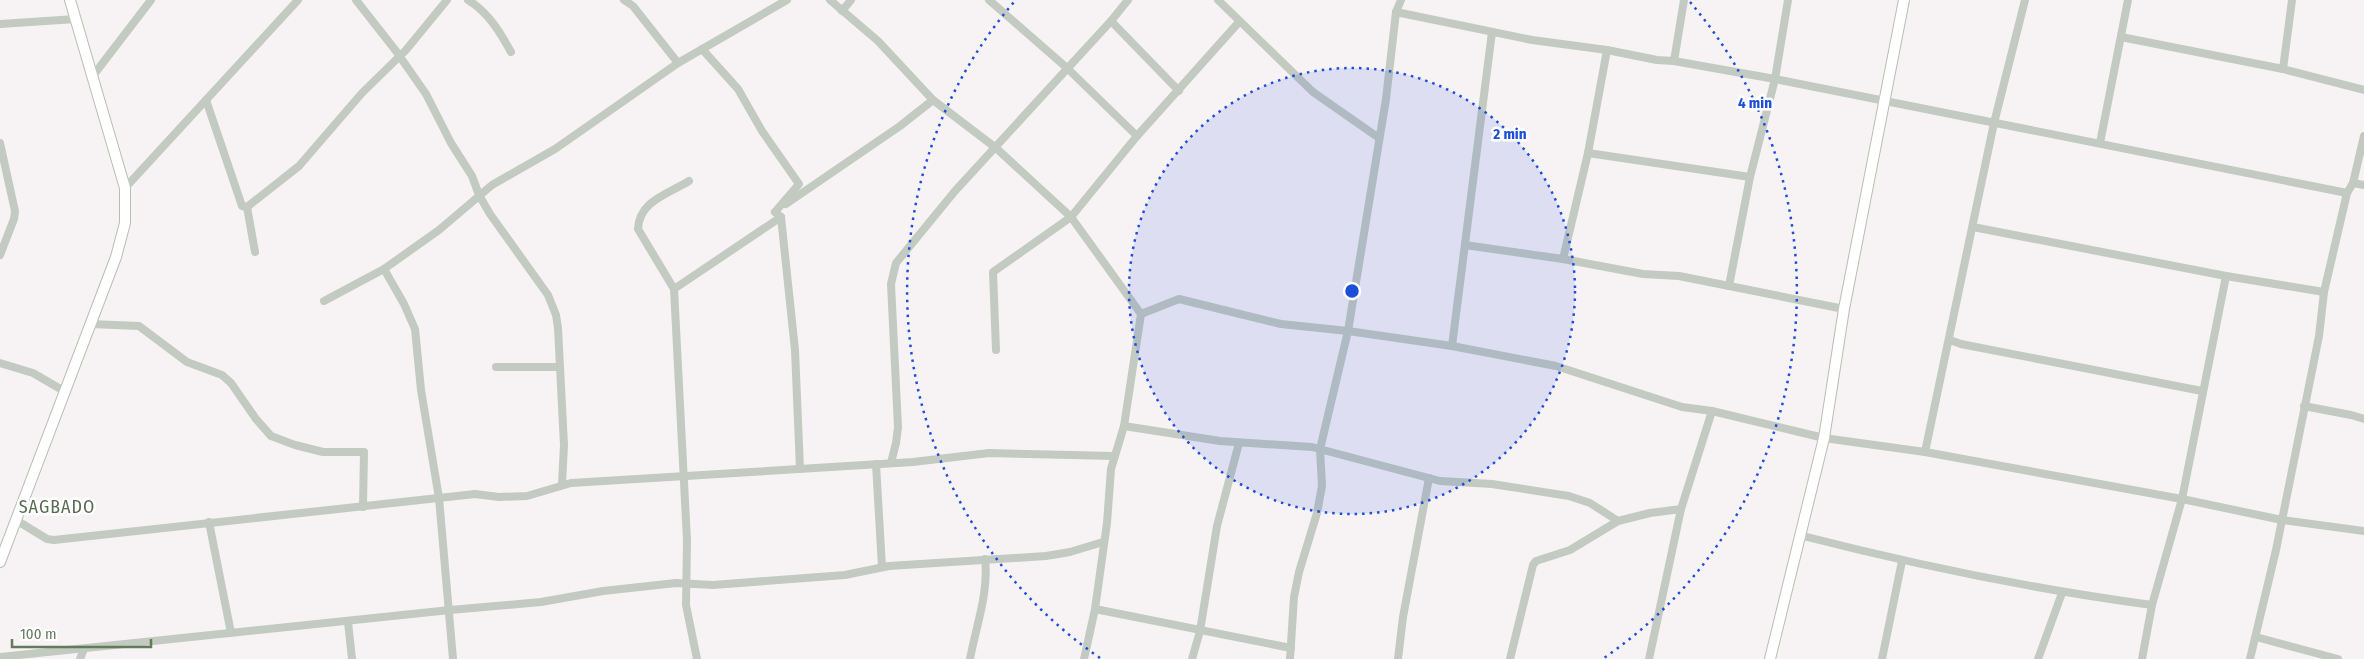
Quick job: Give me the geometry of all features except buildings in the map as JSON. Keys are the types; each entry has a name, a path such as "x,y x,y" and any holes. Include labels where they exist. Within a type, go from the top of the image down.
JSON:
{"street":[{"path":"0,562 121,241 126,205 125,188 70,0"},
{"path":"92,77 150,0"},
{"path":"125,188 298,0"},
{"path":"356,0 400,57 434,108 451,142 472,176 479,195 515,250 548,295 558,328 564,445 562,484"},
{"path":"247,208 299,166 362,93 400,57 447,0"},
{"path":"468,0 478,7 497,28 511,52"},
{"path":"624,0 632,6 678,63"},
{"path":"324,301 384,269 439,230 479,195 555,149 678,63 787,0"},
{"path":"830,0 878,41 933,100 996,148 1071,217 1141,314 1124,426 1114,456 1095,609 1084,659"},
{"path":"842,11 851,0"},
{"path":"890,463 898,427 892,301 893,271 896,263 955,190 1111,22 1128,0"},
{"path":"1218,0 1313,92 1379,138"},
{"path":"1290,659 1297,580 1317,513 1322,486 1320,450 1348,331 1386,99 1396,12 1401,0"},
{"path":"1674,60 1684,0"},
{"path":"1729,286 1750,177 1775,79 1788,0"},
{"path":"1770,659 1824,438 1844,309 1886,101 1904,0"},
{"path":"1925,452 1994,123 2025,0"},
{"path":"2100,143 2128,0"},
{"path":"2283,69 2292,0"},
{"path":"994,2 1067,68 1137,136"},
{"path":"1396,12 1532,40 1607,50 1657,60 1674,60 1775,79 2347,193"},
{"path":"0,24 76,19"},
{"path":"1111,22 1179,91"},
{"path":"996,350 993,272 1071,217 1137,136 1239,22"},
{"path":"1452,346 1492,32"},
{"path":"2121,37 2283,69 2364,90"},
{"path":"702,49 738,89 762,132 799,184 778,215 795,350 800,469"},
{"path":"1563,258 1588,153 1607,50"},
{"path":"206,100 242,206 247,208"},
{"path":"674,289 900,126 933,100"},
{"path":"2250,659 2282,520 2319,336 2324,292 2347,193 2353,183 2364,136"},
{"path":"0,143 15,211 14,219 0,255"},
{"path":"1588,153 1750,177"},
{"path":"689,181 651,202 642,211 638,220 638,229 674,289 684,476 686,605 697,659"},
{"path":"2353,183 2364,185"},
{"path":"247,208 254,252"},
{"path":"1973,227 2226,276 2324,292"},
{"path":"1465,244 1563,258 1643,274 1679,276 1844,309"},
{"path":"384,269 404,304 415,329 420,390 439,498 453,659"},
{"path":"2142,659 2152,605 2182,499 2226,276"},
{"path":"1141,314 1179,299 1281,324 1348,331 1452,346 1556,366 1682,407 1712,411 1824,438 1925,452 2182,499 2282,520 2364,531"},
{"path":"90,324 139,326 187,362 222,375 231,382 256,420 271,436 295,445 323,452 364,452 363,507"},
{"path":"1950,340 1961,344 2202,391"},
{"path":"0,363 33,373 64,392"},
{"path":"496,367 560,366"},
{"path":"2304,406 2351,415 2364,420"},
{"path":"1648,659 1680,509 1712,411"},
{"path":"1124,426 1239,443 1296,445 1429,478 1492,484 1569,496 1590,503 1618,521"},
{"path":"1192,659 1200,631 1218,526 1239,443"},
{"path":"16,520 47,539 54,540 475,494 499,497 527,496 562,484 890,463 988,453 1114,456"},
{"path":"876,464 882,567"},
{"path":"1398,659 1403,617 1429,478"},
{"path":"1510,659 1533,564 1536,561 1576,546 1618,521 1650,513 1680,509"},
{"path":"209,522 231,633"},
{"path":"1799,536 1902,561 2062,593 2152,605"},
{"path":"0,657 541,602 603,591 687,583 713,584 845,575 882,567 1062,554 1103,542"},
{"path":"970,659 983,602 986,580 985,559"},
{"path":"1882,659 1902,561"},
{"path":"2038,659 2062,593"},
{"path":"1095,609 1291,648"},
{"path":"348,622 352,659"},
{"path":"2256,637 2338,659"},
{"path":"80,659 84,649"}],"district":[{"name":"SAGBADO","path":"57,507"}]}
